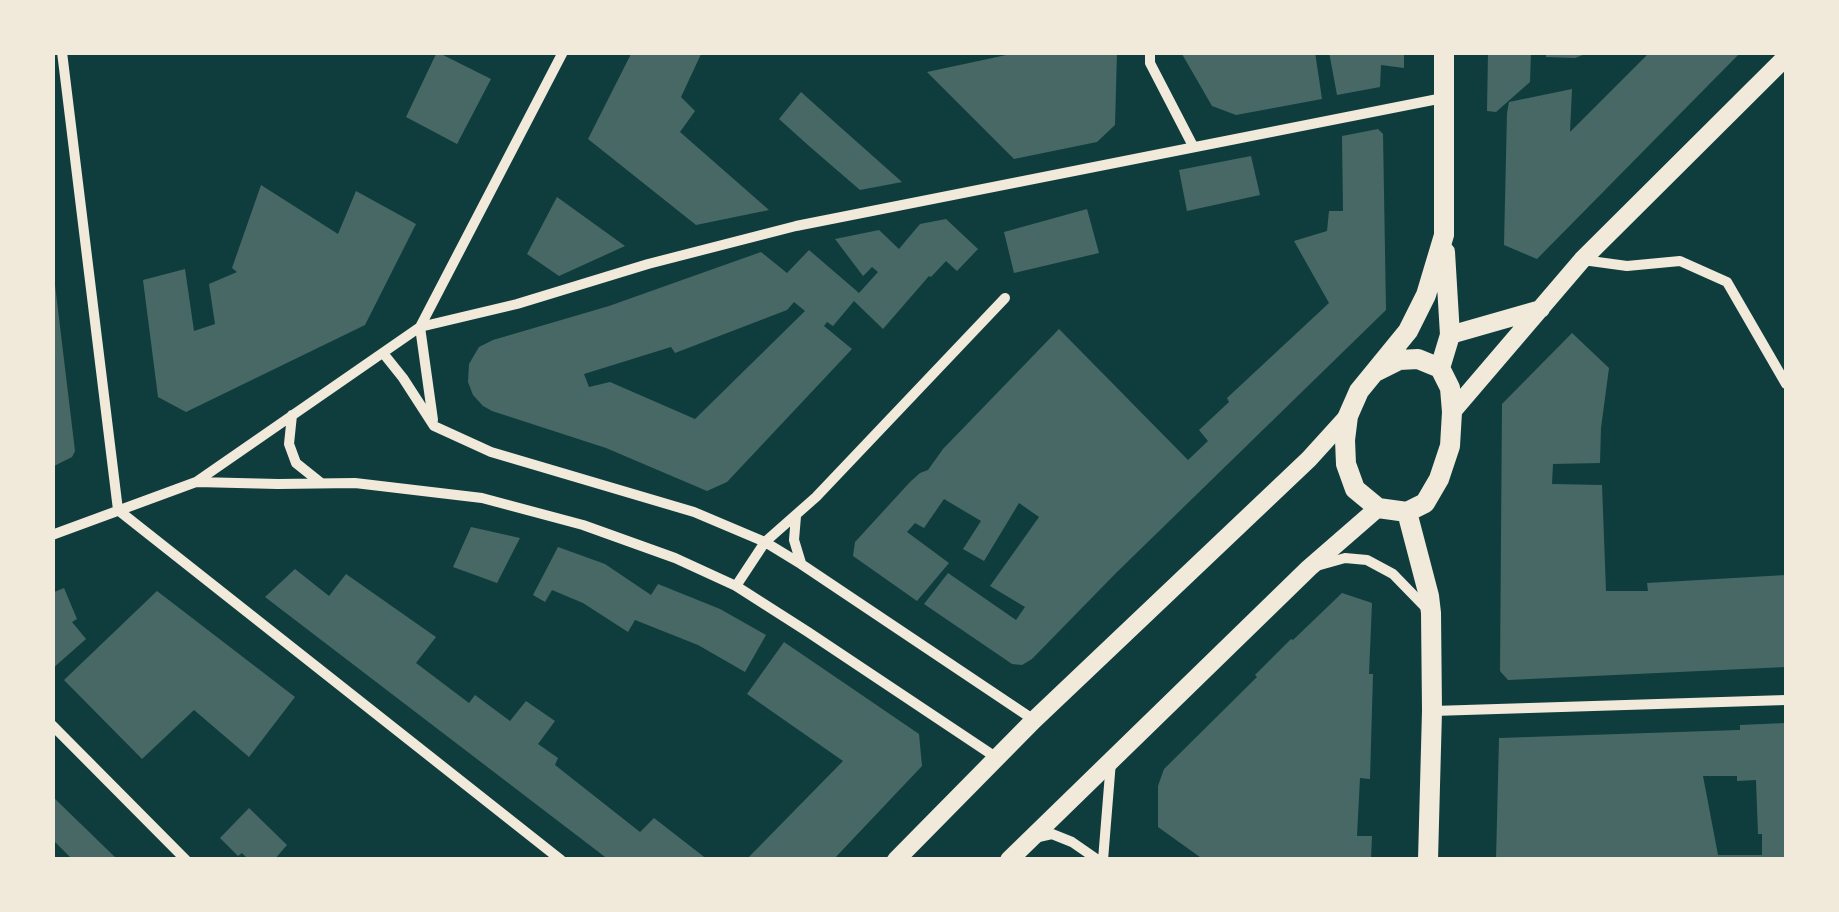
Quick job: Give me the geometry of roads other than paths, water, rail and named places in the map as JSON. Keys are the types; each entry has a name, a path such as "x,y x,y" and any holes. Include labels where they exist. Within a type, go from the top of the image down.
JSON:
{"main road":[{"path":"1440,368 1450,335 1444,235 1444,52"},
{"path":"1375,372 1398,360 1418,359 1440,368 1450,388 1450,446 1439,479 1426,503 1407,512 1378,508 1355,489 1346,464 1348,416 1360,391 1408,330 1426,295 1444,235"},
{"path":"1407,512 1430,596 1428,860"}],"street":[{"path":"62,52 118,510 561,860"},
{"path":"434,426 420,327 563,52"},
{"path":"1150,52 1150,63 1193,146"},
{"path":"1452,412 1582,260 1786,57"},
{"path":"52,535 196,482 420,327 796,226 1442,98"},
{"path":"1582,260 1628,266 1680,261 1727,282 1786,384"},
{"path":"736,586 765,542 796,515 1004,298"},
{"path":"1450,335 1541,309"},
{"path":"383,353 434,426 490,452 694,512 765,542 1034,720"},
{"path":"292,415 290,444 296,462 321,483"},
{"path":"896,860 1034,720 1309,459 1348,416"},
{"path":"196,482 356,482 482,498 583,524 675,558 736,586 997,758"},
{"path":"1009,860 1309,568 1378,508"},
{"path":"796,515 794,540 801,564"},
{"path":"1309,568 1345,558 1367,560 1393,574 1430,613"},
{"path":"1432,711 1786,700"},
{"path":"52,725 186,860"},
{"path":"1028,839 1052,834 1100,860 1112,759"}]}
